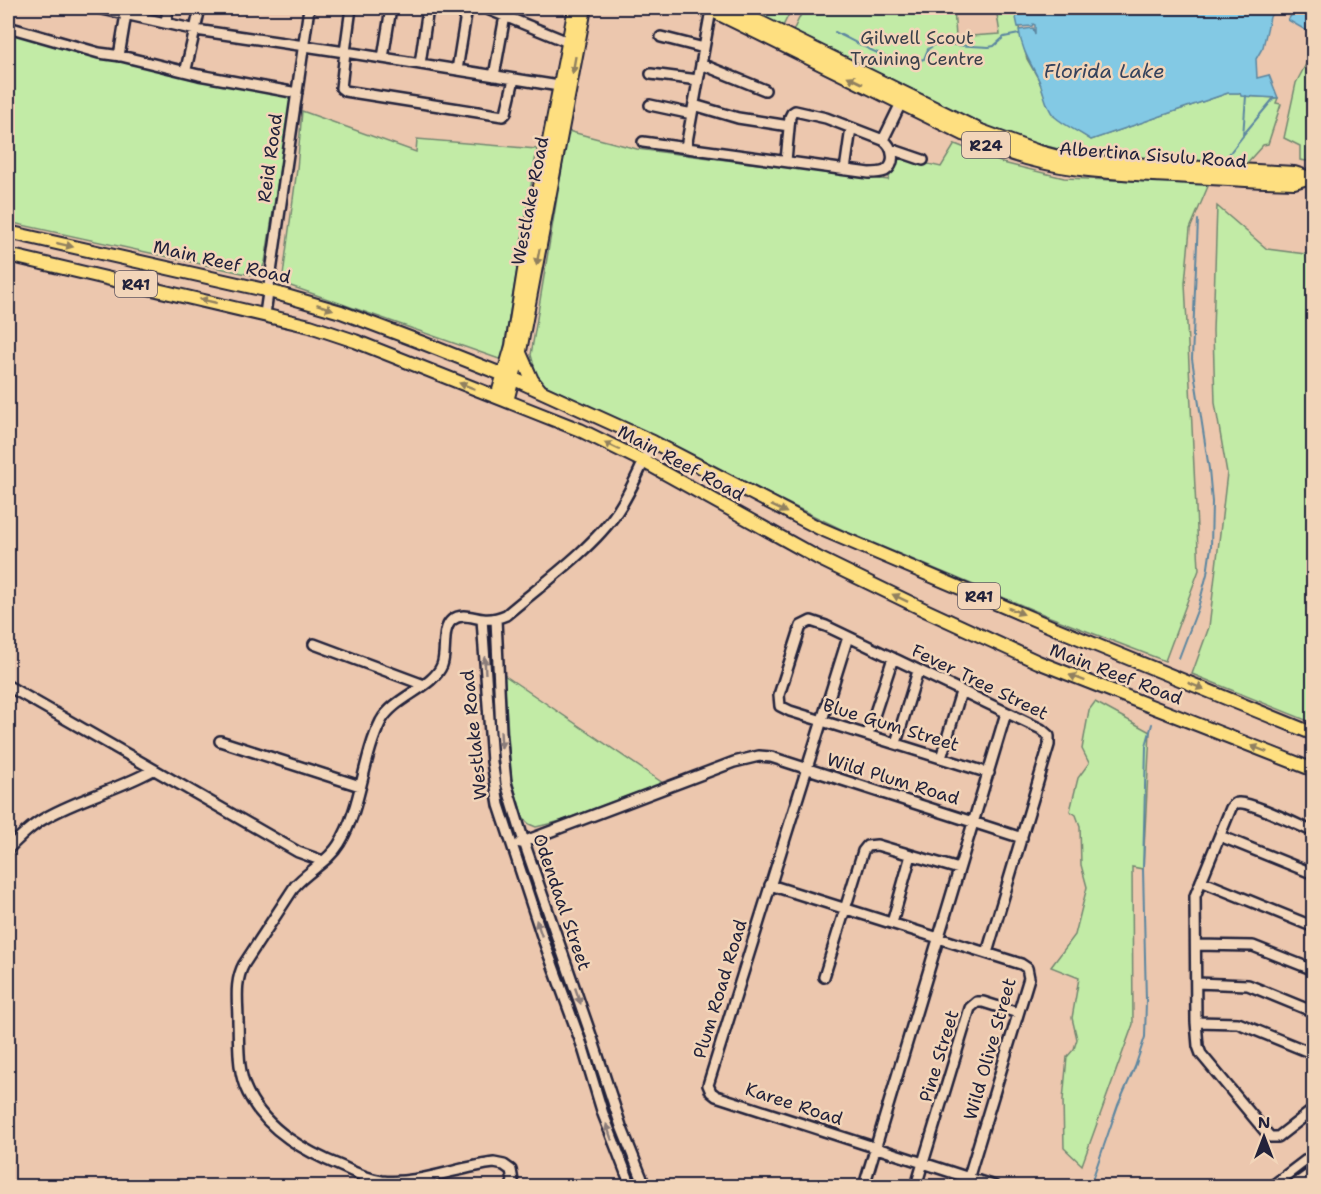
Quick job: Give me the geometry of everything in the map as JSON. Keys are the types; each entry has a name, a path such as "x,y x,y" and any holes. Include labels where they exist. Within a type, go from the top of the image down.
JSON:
{"main road":[{"name":"Westlake Road","path":"502,399 508,377 526,258 576,8"},
{"name":"Westlake Road","path":"508,377 520,351 576,8"},
{"name":"Albertina Sisulu Road","path":"731,8 998,150 1051,166 1105,172 1275,182 1294,182 1310,178"},
{"name":"Albertina Sisulu Road","path":"709,9 904,98"},
{"name":"Main Reef Road","path":"8,232 269,291 360,319 541,391 653,442 819,528 1052,627 1314,734"},
{"name":"Main Reef Road","path":"8,255 265,314 355,341 580,430 644,461 820,560 1038,662 1314,770"},
{"path":"520,351 532,380 541,391"}],"street":[{"path":"98,8 126,14 138,12 166,23 196,30 559,86"},
{"path":"166,23 168,8"},
{"path":"186,69 200,8"},
{"name":"Reid Road","path":"265,314 309,8"},
{"path":"351,8 341,88 345,91 503,116 506,113 514,79"},
{"path":"383,58 391,8"},
{"path":"420,64 428,8"},
{"path":"457,70 467,8"},
{"path":"485,8 568,42"},
{"path":"686,147 709,9"},
{"path":"119,56 126,14"},
{"path":"494,76 505,16"},
{"path":"8,27 90,51 199,75 297,93"},
{"path":"661,37 704,48"},
{"path":"701,64 765,90"},
{"path":"651,74 698,80"},
{"path":"883,140 904,98"},
{"path":"650,105 693,109 789,126"},
{"path":"786,161 791,115 797,111 883,140 891,149 923,160"},
{"path":"845,170 851,128"},
{"path":"643,142 869,173 884,172 891,164 891,149"},
{"path":"511,1186 512,1173 501,1164 484,1164 411,1179 380,1181 356,1173 294,1143 271,1123 248,1093 239,1054 238,978 244,964 289,894 305,875 336,849 344,834 382,718 410,693 424,685 442,664 448,625 460,616 472,615 482,619 496,619 506,615 587,546 622,504 653,442"},
{"name":"Westlake Road","path":"482,619 494,787 512,846"},
{"name":"Odendaal Street","path":"496,619 502,761 506,783 621,1126 645,1186"},
{"name":"Fever Tree Street","path":"783,708 778,699 801,626 807,622 815,622 1046,733 1050,741 987,953"},
{"name":"Plum Road Road","path":"708,1085 848,637"},
{"path":"314,644 424,685"},
{"path":"868,734 893,658"},
{"path":"896,743 918,671"},
{"path":"8,686 298,852 323,861"},
{"path":"941,758 961,692"},
{"name":"Blue Gum Street","path":"783,708 989,773"},
{"path":"1006,713 973,821 1022,838"},
{"path":"220,741 360,786"},
{"name":"Wild Plum Road","path":"512,846 754,756 765,756 973,821 864,1186"},
{"path":"8,849 24,833 46,817 135,780 153,770"},
{"path":"1314,832 1253,807 1238,803 1232,806 1196,896 1196,1022 1201,1054 1268,1136 1278,1137 1314,1109"},
{"path":"1220,836 1314,874"},
{"path":"824,977 863,851 867,846 878,845 959,869"},
{"name":"Odendaal Street","path":"512,846 583,1048 609,1134 631,1186"},
{"path":"892,923 911,855"},
{"path":"1201,881 1314,927"},
{"name":"Wild Olive Street","path":"770,885 1021,964 1028,970 1029,978 968,1182"},
{"path":"1196,945 1253,946 1314,970"},
{"path":"1196,983 1248,985 1314,1012"},
{"name":"Pine Street","path":"923,1164 970,1008 977,1002 983,1002 1018,1013"},
{"path":"1196,1022 1239,1023 1314,1054"},
{"name":"Karee Road","path":"708,1085 716,1096 923,1164 968,1182 994,1186"},
{"path":"1272,1186 1314,1154"},
{"path":"916,1186 923,1164"},
{"path":"1293,1186 1314,1171"}],"green space":[{"path":"744,8 792,8 783,26"},
{"name":"Gilwell Scout Training Centre","path":"804,8 954,8 956,37 1000,34 996,8 1014,8 1027,59 1038,78 1054,116 1091,140 1228,93 1278,98 1276,103 1281,104 1268,144 1263,145 1245,165 1090,157 1007,136 793,31"},
{"path":"8,31 292,93 265,262 260,274 251,275 8,222"},
{"path":"1313,51 1314,162 1300,160 1300,146 1284,138 1296,83"},
{"path":"302,111 416,152 417,139 537,149 502,360 282,283"},
{"path":"568,131 637,149 888,180 898,157 941,167 955,144 1003,163 1064,178 1209,184 1190,229 1185,283 1199,570 1165,661 1050,617 847,532 545,385 537,377 531,355"},
{"path":"1217,206 1267,249 1313,255 1313,723 1192,674 1209,627 1227,473 1215,403 1213,331"},
{"path":"504,675 663,783 561,821 536,827 529,824 523,818 511,777"},
{"path":"1095,702 1150,732 1143,869 1132,867 1133,1024 1082,1165 1064,1148 1063,1100 1067,1057 1074,1049 1077,1039 1072,1018 1079,978 1051,967 1075,935 1087,887 1081,865 1080,826 1076,815 1070,811 1078,778 1089,763 1082,749 1089,710"}],"water":[{"name":"Florida Lake","path":"1014,8 1275,8 1270,17 1263,47 1256,59 1257,78 1269,75 1278,98 1228,93 1091,140 1055,117 1049,108 1020,37 1019,30 1033,28 1035,35 1035,25 1018,27"},
{"path":"1296,8 1313,8 1313,21 1307,31 1288,20"}],"waterway":[{"path":"835,32 866,48 902,61 924,59 928,49 939,42 989,47 994,46 1004,37 1019,34"},
{"path":"1222,163 1243,136 1246,96"},
{"path":"1243,135 1274,98"},
{"path":"1179,658 1198,608 1211,547 1212,502 1209,469 1192,359 1198,220"},
{"path":"1090,1186 1145,1037 1143,869 1146,746 1152,724"}]}
